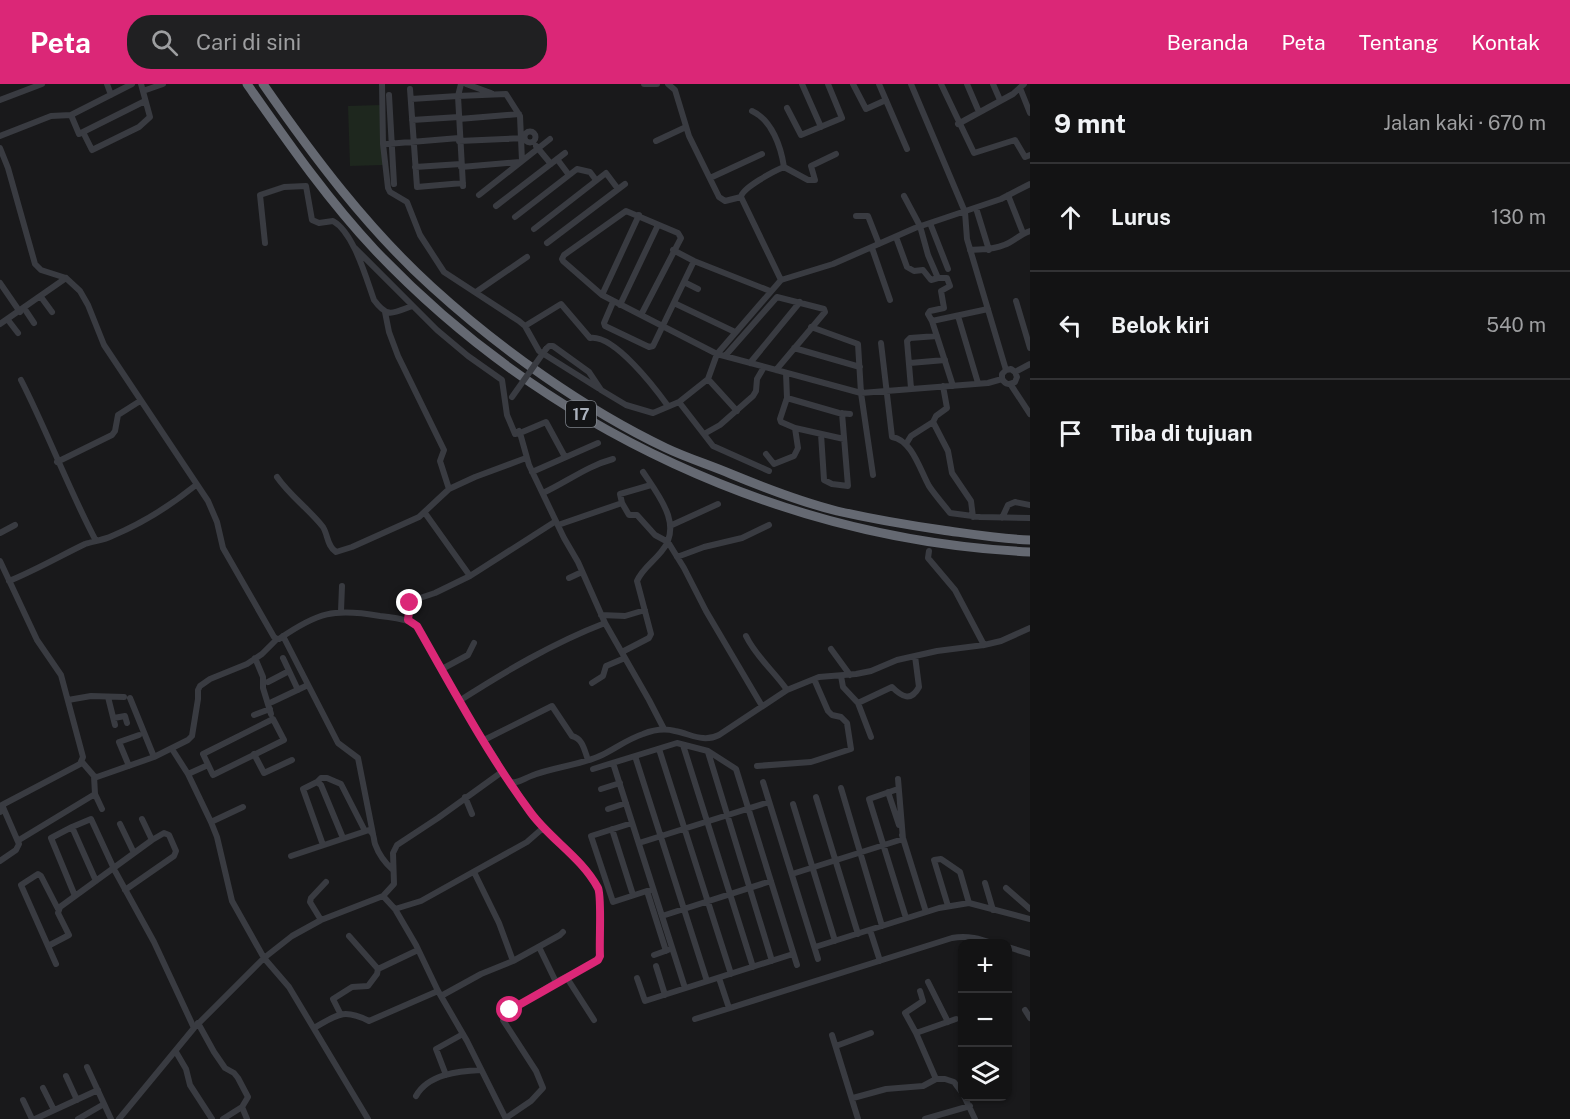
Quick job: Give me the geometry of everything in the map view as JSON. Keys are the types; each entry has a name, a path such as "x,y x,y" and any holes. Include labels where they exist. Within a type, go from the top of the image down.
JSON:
{"highway":[{"name":"17","path":"247,84 327,195 375,250 422,297 468,338 534,385 597,425 661,459 760,499 831,522 892,536 1030,552"},
{"name":"17","path":"262,84 337,185 386,241 432,286 475,324 539,372 604,414 666,448 763,487 834,510 896,523 1030,540"}],"street":[{"path":"0,100 42,84"},
{"path":"107,84 111,95"},
{"path":"0,136 51,116 71,115 132,84"},
{"path":"83,132 93,150 139,127 150,117 142,87 163,84"},
{"path":"382,84 383,144 387,181 391,193 409,204 420,235 444,272 525,326 539,351 626,405 646,412 653,413 679,402 708,379 717,354 781,280 833,264 920,226 976,208 1030,184"},
{"path":"410,89 417,187 463,185 458,96 461,84"},
{"path":"466,84 496,94"},
{"path":"644,84 657,84"},
{"path":"668,84 675,90 686,127 723,201 741,197"},
{"path":"802,84 821,127"},
{"path":"787,108 799,134 842,118 828,84"},
{"path":"853,84 866,109 886,100"},
{"path":"879,84 907,149"},
{"path":"911,84 965,212 967,239 1006,370"},
{"path":"941,84 958,124 974,153 1015,140 1022,155 1025,157 1030,155"},
{"path":"967,84 979,112"},
{"path":"993,84 1000,100"},
{"path":"958,124 1022,86 1030,113"},
{"path":"411,99 506,94 519,114 523,138 521,161"},
{"path":"389,95 394,184"},
{"path":"71,115 79,134 145,101"},
{"path":"753,111 760,115 771,129 784,167 799,176 814,180 811,166 836,154"},
{"path":"412,120 519,114"},
{"path":"656,141 686,127"},
{"path":"383,144 523,138 533,142 550,164"},
{"path":"479,195 550,139"},
{"path":"0,148 8,168 35,264 41,270 66,278 80,291 104,345 213,511 223,548 276,639"},
{"path":"496,206 565,153"},
{"path":"710,178 762,154"},
{"path":"557,159 569,175"},
{"path":"415,167 521,161"},
{"path":"781,280 741,197 743,191 751,185 784,167"},
{"path":"515,216 577,169 590,172 596,180"},
{"path":"534,229 606,173 618,189"},
{"path":"548,243 625,184"},
{"path":"265,243 260,195 284,187 306,186 314,222 336,222 355,248 412,306 468,356 502,380 507,415 516,434 546,422 565,458"},
{"path":"970,250 989,250 1005,245 1027,232 1008,195"},
{"path":"904,196 920,226 928,255 938,278"},
{"path":"641,315 681,238 680,234 626,207 562,259 602,295 717,354 861,393 1002,380"},
{"path":"976,208 989,250"},
{"path":"602,295 639,215"},
{"path":"856,216 868,216 879,244"},
{"path":"930,223 948,269"},
{"path":"658,225 604,323 608,328 651,347 654,345 694,261"},
{"path":"896,237 907,267 914,271 923,270 931,280 947,278 950,286 941,291 944,308 928,312 928,316 932,321 953,386"},
{"path":"355,248 374,300 385,312 391,314 412,306"},
{"path":"872,248 890,300"},
{"path":"673,250 694,261 770,291"},
{"path":"476,292 527,257"},
{"path":"18,333 3,321 66,278"},
{"path":"684,282 698,288"},
{"path":"0,283 34,323"},
{"path":"41,297 52,312"},
{"path":"725,356 774,299 780,297 825,310 776,370"},
{"path":"1016,301 1030,348"},
{"path":"750,363 800,302"},
{"path":"674,303 735,332"},
{"path":"525,326 561,304 590,339 596,337 611,343 668,406"},
{"path":"932,321 988,309"},
{"path":"385,312 387,326 398,356 444,450 440,461 448,489"},
{"path":"958,316 978,383"},
{"path":"811,327 858,344 861,393 873,475"},
{"path":"911,388 908,339 937,336"},
{"path":"881,343 892,437 906,444 930,486 950,513 973,517 1030,518"},
{"path":"601,390 589,372 553,346 549,346 512,398 509,406 532,472 605,623 664,729"},
{"path":"794,348 860,367"},
{"path":"910,363 945,360"},
{"path":"1016,372 1030,364"},
{"path":"704,434 720,425 753,396 756,392 757,379 764,367"},
{"path":"1016,372 1011,369 1006,370 1002,374 1002,380 1011,385 1030,414"},
{"path":"1011,385 1017,377 1016,372"},
{"path":"786,373 787,398 780,419 783,424 844,439"},
{"path":"708,379 737,411"},
{"path":"21,380 43,424 57,462 96,541"},
{"path":"906,444 911,436 933,422 947,408 943,386"},
{"path":"787,398 850,414"},
{"path":"57,462 112,435 118,415 140,401"},
{"path":"679,402 713,446 769,471"},
{"path":"821,434 824,480 832,484 848,486 842,413"},
{"path":"933,422 948,451 952,473 971,501 973,517"},
{"path":"766,454 774,464 794,456 798,448 795,428"},
{"path":"532,472 598,443"},
{"path":"277,477 284,488 324,529 333,551 340,552 424,513 448,489 526,458"},
{"path":"543,493 595,464 613,459"},
{"path":"592,683 603,676 606,666 649,638 650,629 637,581 668,543 672,535 672,525 643,472"},
{"path":"9,581 83,546 139,524 196,485"},
{"path":"651,485 620,494 622,503 629,515 637,515 655,535 668,543 762,706"},
{"path":"1002,518 1008,505 1015,502 1030,505"},
{"path":"408,620 408,607 414,600 435,593 470,576 557,523 622,503"},
{"path":"672,525 718,504"},
{"path":"424,513 470,576"},
{"path":"945,519 950,513"},
{"path":"0,533 15,525"},
{"path":"677,557 704,547 742,538 769,525"},
{"path":"929,551 928,558 955,590 984,645"},
{"path":"0,561 37,640 61,675 83,757 82,762 94,776 95,794 102,809"},
{"path":"569,578 582,572"},
{"path":"341,611 342,586"},
{"path":"601,615 625,616 645,610"},
{"path":"94,776 97,777 154,757 192,736 200,686 210,679 247,664 276,639 320,616 341,611 408,620 417,626 502,773 543,828 576,857 598,888 600,896 600,956 594,963 556,982 504,1015 503,1020 536,1071 543,1089 531,1101 506,1118 418,950 395,909 383,896"},
{"path":"459,700 554,645 605,623"},
{"path":"512,784 558,767 601,755 643,733 664,729 710,740 787,690 814,679 828,675 841,676 871,671 897,660 1001,641 1030,628"},
{"path":"284,636 338,743 358,758 375,845 385,864 394,870"},
{"path":"746,636 753,652 775,672 787,690"},
{"path":"442,669 468,655 474,643"},
{"path":"831,649 850,675"},
{"path":"858,703 892,687 904,697 918,690 915,656"},
{"path":"255,658 263,677 263,688 271,709"},
{"path":"283,658 298,690"},
{"path":"268,682 289,671"},
{"path":"841,676 843,687 858,703 872,737"},
{"path":"757,766 811,762 851,749 846,723 841,717 832,715 828,711 814,679"},
{"path":"254,715 271,709 308,685"},
{"path":"68,697 127,698 154,757"},
{"path":"108,697 114,721 125,716 127,723"},
{"path":"484,740 552,706 572,736 582,741 588,760"},
{"path":"273,719 284,740 254,754 213,775 203,754 273,719"},
{"path":"129,766 118,742 139,735"},
{"path":"593,769 677,743 708,752 736,768 797,965"},
{"path":"683,745 753,967"},
{"path":"172,748 188,774 217,837 232,901 264,958 289,987 368,1119"},
{"path":"659,749 731,974"},
{"path":"708,752 772,961"},
{"path":"254,754 264,773 292,760"},
{"path":"635,756 707,981"},
{"path":"0,861 16,850 19,844 1,806 82,762"},
{"path":"613,763 639,843 650,890 669,950 685,988"},
{"path":"188,774 208,765"},
{"path":"119,1119 196,1025 264,958 292,936 321,920 383,896 394,884 393,853 397,845 502,773"},
{"path":"323,845 303,789 321,778 341,784 365,831"},
{"path":"898,779 903,839"},
{"path":"317,782 321,784 343,838"},
{"path":"763,782 818,959"},
{"path":"601,789 620,783"},
{"path":"841,788 882,926"},
{"path":"898,789 869,799 906,918"},
{"path":"888,792 926,912"},
{"path":"19,840 95,794"},
{"path":"465,797 472,814"},
{"path":"816,797 858,933"},
{"path":"639,843 769,802"},
{"path":"608,809 626,803"},
{"path":"793,804 835,941"},
{"path":"211,822 243,807"},
{"path":"75,896 51,841 52,837 89,819 93,821 114,869 196,1025 225,1068 238,1078 248,1097 242,1107 223,1119"},
{"path":"142,819 152,840"},
{"path":"632,823 591,836 613,902 650,890"},
{"path":"120,824 134,853"},
{"path":"72,827 96,881"},
{"path":"395,909 421,901 474,872 527,842 543,828"},
{"path":"612,829 633,895"},
{"path":"291,856 365,831 369,830 373,834"},
{"path":"58,909 152,840 167,833 176,851 175,854 125,890"},
{"path":"792,874 903,839"},
{"path":"948,906 934,860 941,859 960,872 969,903"},
{"path":"474,872 500,923 513,962"},
{"path":"48,946 69,935 58,909 38,874 21,885 48,946 56,964"},
{"path":"662,916 771,881"},
{"path":"321,920 310,902 326,882"},
{"path":"985,883 993,910"},
{"path":"1006,888 1030,909"},
{"path":"650,890 662,916 669,950"},
{"path":"814,947 926,912 969,903 1030,919"},
{"path":"870,930 880,961"},
{"path":"314,1028 340,1013 359,1016 369,1021 440,994 513,962 563,932"},
{"path":"349,936 378,969"},
{"path":"695,1020 962,936 980,939"},
{"path":"539,947 556,982"},
{"path":"1012,948 1030,954"},
{"path":"340,1013 333,999 352,987 368,986 378,969 418,950"},
{"path":"654,955 669,950"},
{"path":"637,978 645,1001 793,954"},
{"path":"656,966 664,995"},
{"path":"567,978 594,1020"},
{"path":"719,978 729,1008"},
{"path":"928,982 948,1022"},
{"path":"920,992 923,1001 905,1013 936,1079"},
{"path":"1025,1010 1030,1018"},
{"path":"916,1033 956,1019"},
{"path":"836,1046 871,1033"},
{"path":"446,1075 436,1049 463,1034"},
{"path":"832,1035 858,1119"},
{"path":"176,1052 186,1070 190,1085 212,1119"},
{"path":"87,1067 111,1119"},
{"path":"416,1096 423,1086 446,1075 481,1070"},
{"path":"66,1076 77,1100"},
{"path":"853,1098 886,1089 923,1086 936,1079 950,1079 958,1089"},
{"path":"43,1088 54,1110"},
{"path":"22,1100 33,1119 98,1090"},
{"path":"967,1101 975,1119"},
{"path":"78,1119 104,1104"},
{"path":"925,1119 970,1106"},
{"path":"242,1107 247,1119"}],"shaded area":[{"path":"381,105 383,165 350,166 348,106"}],"route":[{"path":"410,603 408,620 417,626 502,773 543,828 576,857 598,888 600,896 600,956 598,960 510,1010"}]}
